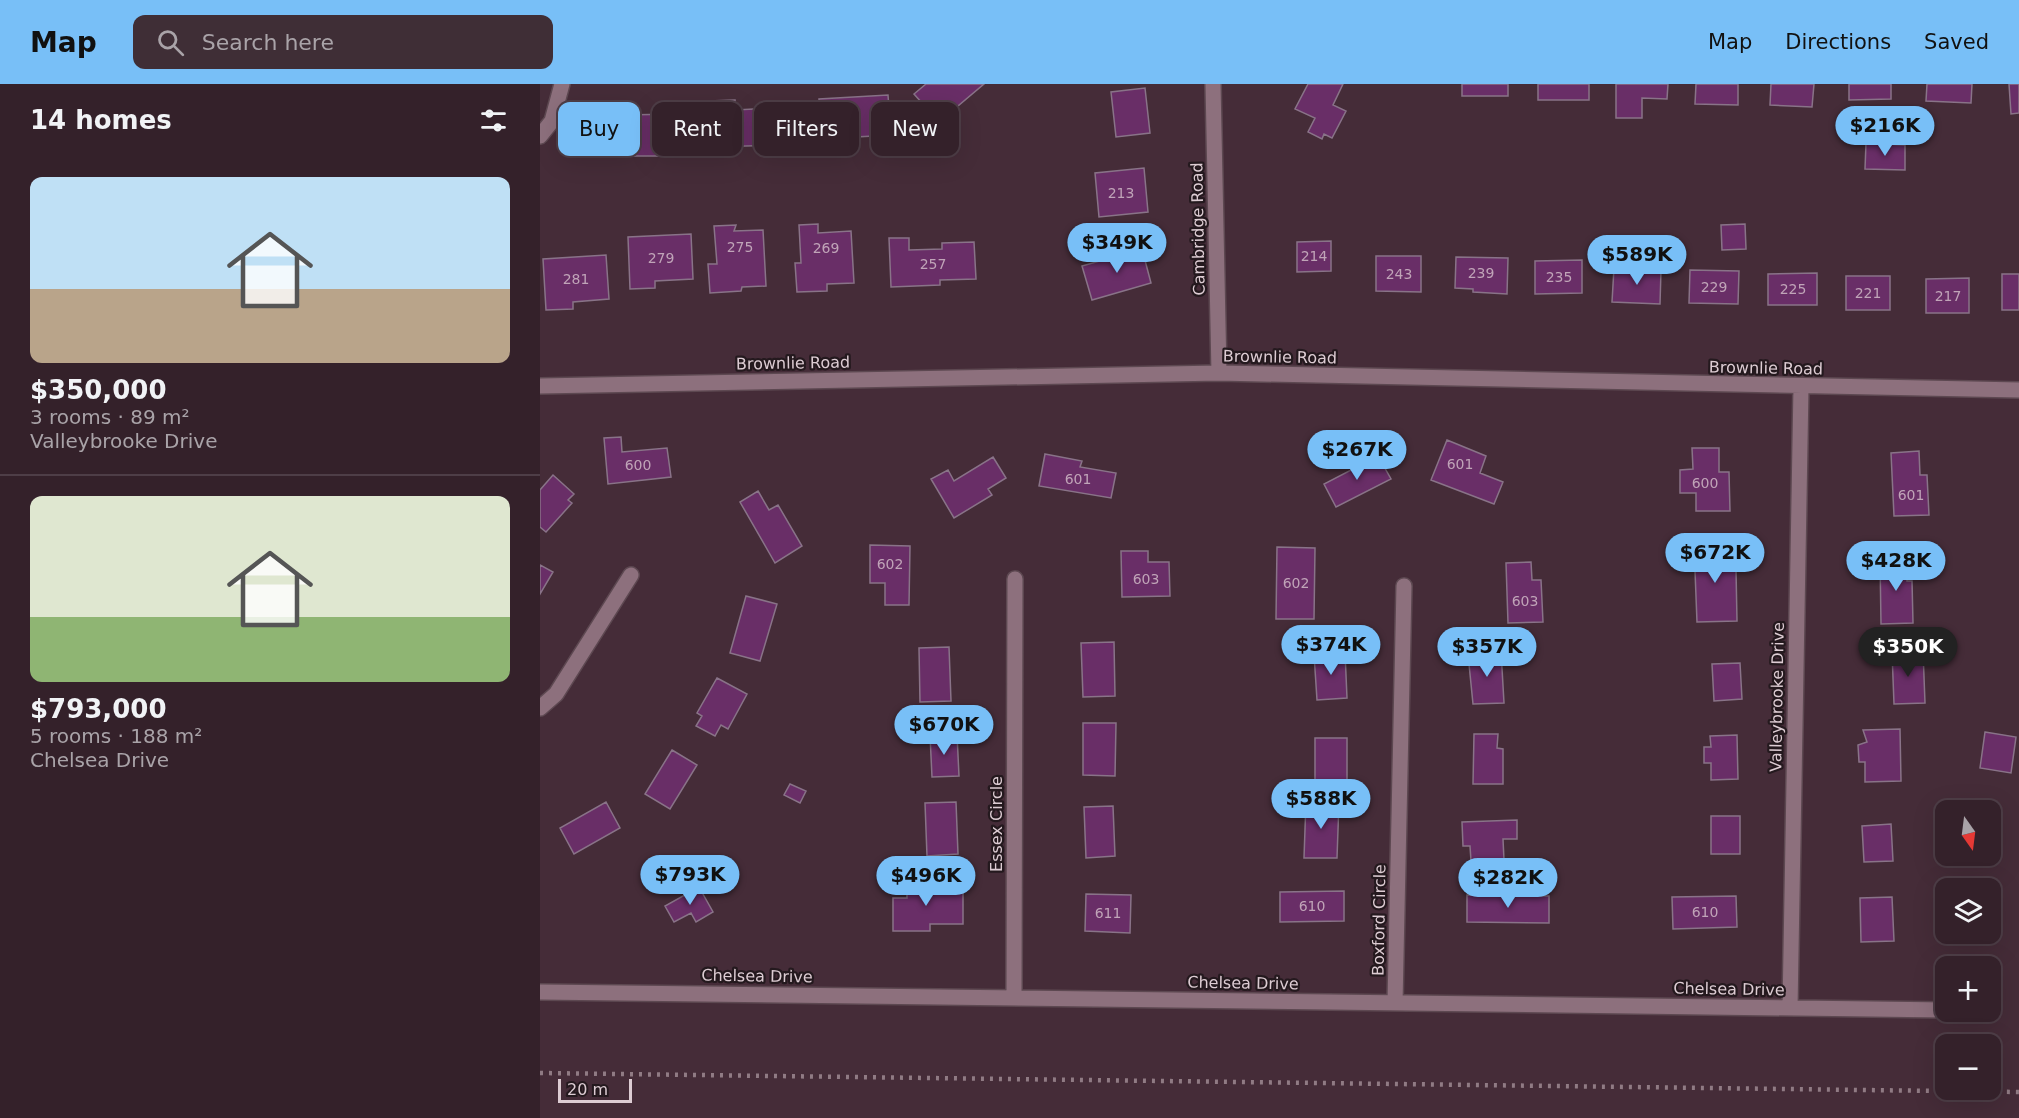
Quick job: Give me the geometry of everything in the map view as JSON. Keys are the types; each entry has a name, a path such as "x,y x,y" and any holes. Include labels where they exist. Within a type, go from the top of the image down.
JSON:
{"street":[{"path":"540,136 552,121 562,84"},
{"name":"Cambridge Road","path":"1213,84 1219,373"},
{"name":"Brownlie Road","path":"540,386 1219,373 2019,390"},
{"name":"Valleybrooke Drive","path":"1790,1008 1801,387"},
{"path":"540,708 556,694 632,575"},
{"name":"Essex Circle","path":"1014,998 1016,579"},
{"name":"Boxford Circle","path":"1395,1003 1404,586"},
{"name":"Chelsea Drive","path":"540,992 1935,1010"}],"building":[{"path":"926,84 984,84 959,105 959,102 921,102 914,94"},
{"path":"1308,84 1343,84 1333,105 1346,111 1332,138 1324,134 1322,139 1308,132 1315,118 1295,109"},
{"path":"1462,84 1508,84 1508,96 1462,96"},
{"path":"1538,84 1589,84 1589,100 1538,100"},
{"path":"1616,84 1668,84 1667,99 1642,98 1642,118 1616,118"},
{"path":"1696,84 1738,84 1738,105 1695,104"},
{"path":"1771,84 1814,84 1812,107 1770,105"},
{"path":"1849,84 1891,84 1891,99 1849,100"},
{"path":"1927,84 1972,84 1971,103 1926,101"},
{"path":"2009,84 2019,84 2019,113 2011,114"},
{"path":"1145,88 1150,133 1116,137 1111,92"},
{"path":"888,95 889,102 871,102 871,136 859,137 859,102 819,102 819,99"},
{"path":"735,100 735,102 709,102"},
{"path":"754,109 754,146 742,146 742,110"},
{"path":"652,114 652,156 640,156 640,115"},
{"path":"1866,143 1905,145 1905,170 1865,169"},
{"path":"1144,168 1148,212 1099,217 1095,173"},
{"path":"818,224 818,233 851,231 854,283 827,284 827,291 797,292 795,263 801,263 799,225"},
{"path":"1745,224 1746,249 1722,250 1721,225"},
{"path":"736,225 734,231 763,230 766,286 742,287 741,291 710,293 708,264 717,264 714,226"},
{"path":"691,234 693,279 655,281 655,288 630,289 628,237"},
{"path":"889,238 909,238 909,250 942,249 942,243 974,242 976,279 940,280 940,285 891,287"},
{"path":"1331,241 1331,271 1297,272 1297,242"},
{"path":"1142,249 1151,283 1092,300 1082,266"},
{"path":"606,255 609,299 573,302 573,309 546,310 543,259"},
{"path":"1376,256 1421,256 1421,292 1376,291"},
{"path":"1456,257 1508,258 1507,294 1473,292 1473,289 1455,288"},
{"path":"1582,260 1582,293 1535,294 1535,261"},
{"path":"1614,268 1661,270 1660,304 1612,302"},
{"path":"1690,270 1739,271 1738,304 1689,303"},
{"path":"1817,273 1817,305 1768,305 1768,274"},
{"path":"2002,274 2019,274 2019,310 2002,310"},
{"path":"1846,276 1890,276 1890,310 1846,310"},
{"path":"1969,278 1969,313 1926,313 1926,279"},
{"path":"621,437 622,452 667,448 671,477 608,484 604,438"},
{"path":"1447,440 1486,456 1480,473 1503,482 1494,504 1431,480"},
{"path":"1692,448 1719,448 1719,472 1729,472 1730,511 1696,511 1696,493 1680,493 1680,470 1693,469"},
{"path":"1919,451 1920,475 1927,475 1929,515 1894,516 1891,453"},
{"path":"1045,454 1082,461 1080,467 1116,473 1111,498 1039,486"},
{"path":"1378,456 1391,479 1336,507 1324,484"},
{"path":"993,457 1006,478 988,489 992,495 954,518 931,479 948,470 954,481"},
{"path":"553,475 574,494 568,500 572,503 546,532 540,527 540,490"},
{"path":"758,491 769,510 778,505 802,546 775,563 740,502"},
{"path":"1730,544 1731,571 1736,570 1737,621 1697,622 1694,545"},
{"path":"870,545 910,546 909,605 885,605 885,583 870,583"},
{"path":"1277,547 1315,548 1314,619 1276,619"},
{"path":"1121,551 1148,551 1148,562 1169,562 1170,596 1122,597"},
{"path":"1907,558 1907,581 1912,581 1913,623 1881,624 1880,559"},
{"path":"1531,562 1532,580 1541,580 1543,622 1508,623 1506,563"},
{"path":"540,565 553,572 540,594"},
{"path":"746,596 777,604 760,661 730,653"},
{"path":"1114,642 1115,696 1083,697 1081,643"},
{"path":"949,647 951,701 920,702 919,648"},
{"path":"1501,651 1504,703 1473,704 1468,654"},
{"path":"1923,651 1925,703 1894,704 1892,652"},
{"path":"1345,652 1347,698 1317,700 1314,654"},
{"path":"1740,663 1742,699 1714,701 1712,664"},
{"path":"717,678 747,694 728,729 721,725 715,736 696,726 702,716 697,713"},
{"path":"1083,723 1116,723 1115,776 1083,775"},
{"path":"1900,729 1901,781 1865,782 1865,762 1859,762 1858,745 1867,742 1863,730"},
{"path":"1985,732 2016,737 2011,773 1980,768"},
{"path":"957,734 959,776 932,777 930,735"},
{"path":"1474,734 1498,734 1497,748 1503,749 1503,784 1473,784"},
{"path":"1737,735 1738,779 1711,780 1711,763 1704,763 1704,747 1711,747 1710,736"},
{"path":"1315,738 1347,738 1347,781 1315,781"},
{"path":"672,750 697,765 670,809 645,794"},
{"path":"790,784 806,791 800,803 784,795"},
{"path":"1306,801 1339,802 1337,858 1304,858"},
{"path":"606,802 620,828 574,854 560,828"},
{"path":"956,802 958,854 927,856 925,803"},
{"path":"1113,806 1115,856 1086,858 1084,807"},
{"path":"1711,816 1740,816 1740,854 1711,854"},
{"path":"1517,820 1517,839 1503,839 1504,860 1471,861 1470,846 1463,846 1462,822"},
{"path":"1891,824 1893,861 1864,862 1862,826"},
{"path":"935,878 935,893 963,893 963,924 930,924 930,931 893,931 893,898 907,898 907,879"},
{"path":"699,887 713,912 696,922 691,913 674,922 665,906"},
{"path":"1344,891 1344,921 1280,922 1280,892"},
{"path":"1086,894 1131,895 1130,933 1085,931"},
{"path":"1467,895 1549,896 1549,923 1467,922"},
{"path":"1736,896 1737,927 1673,929 1672,897"},
{"path":"1892,897 1894,941 1861,942 1860,898"}],"railway":[{"path":"540,1073 2019,1092"}]}
